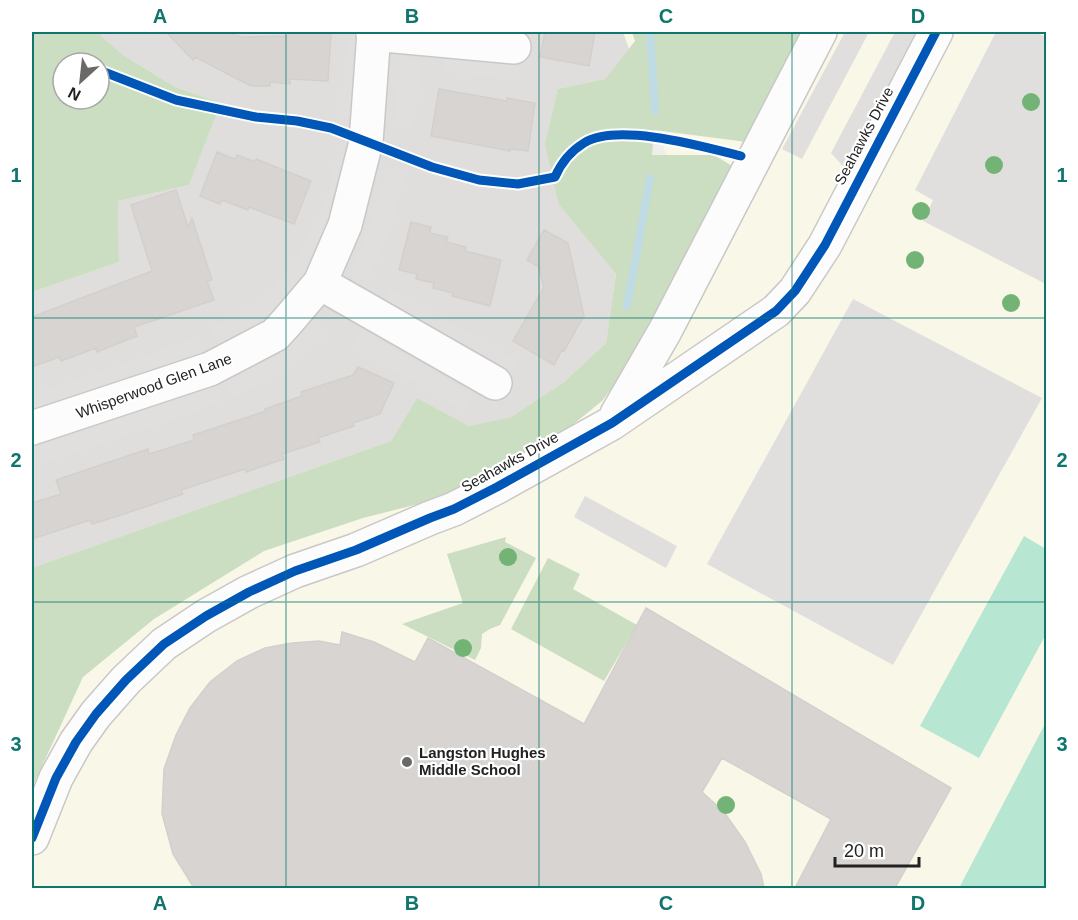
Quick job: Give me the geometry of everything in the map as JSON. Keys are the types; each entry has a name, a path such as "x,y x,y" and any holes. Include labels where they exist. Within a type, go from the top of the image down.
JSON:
{"street":[{"path":"612,423 665,331 820,32"},
{"name":"Seahawks Drive","path":"32,838 56,778 76,742 96,714 126,680 164,644 206,616 249,592 295,571 356,550 454,509 612,423 776,311 795,291 825,245 936,32"},
{"name":"Whisperwood Glen Lane","path":"32,428 210,369 275,335 320,283 345,225 366,142 374,33 514,47"},
{"path":"320,283 495,383"}],"shaded area":[{"path":"97,32 632,32 635,41 605,79 558,89 559,205 616,274 606,343 564,382 511,417 469,426 417,398 391,441 32,568 32,292 119,262 118,201 189,185 221,103 175,87 123,55"},
{"path":"347,32 367,32 362,118 342,116"},
{"path":"623,32 1046,32 1046,888 32,888 32,587 577,402 681,196"},
{"path":"845,32 869,32 802,159 782,149"},
{"path":"895,32 924,32 849,173 831,153"},
{"path":"996,32 1035,32 1046,37 1046,284 923,221 933,200 915,190"},
{"path":"446,53 521,63 519,81 443,71"},
{"path":"402,59 422,62 413,128 393,125"},
{"path":"337,149 359,154 307,277 280,306 251,331 220,348 211,327 240,313 269,292 291,267 307,240 320,216 329,191"},
{"path":"387,166 404,171 396,212 367,280 351,272 378,204"},
{"path":"390,289 518,361 508,378 380,306"},
{"path":"853,299 1042,398 893,665 707,564"},
{"path":"310,322 326,336 282,370 233,398 226,380 272,353"},
{"path":"363,331 473,395 464,411 353,347"},
{"path":"199,337 205,354 32,412 32,394"},
{"path":"216,384 222,402 32,467 32,448"},
{"path":"585,496 677,546 666,568 574,517"}],"green space":[{"path":"32,32 97,32 123,55 175,87 221,103 189,185 118,201 119,262 32,292"},
{"path":"632,32 805,32 747,142 654,130 652,155 714,155 734,167 637,354 602,401 539,452 462,493 363,518 264,551 154,619 83,677 32,788 32,568 391,441 417,398 469,426 511,417 564,382 606,343 616,274 559,205 545,144 558,89 605,79 635,41"},
{"path":"1024,536 1046,549 1046,634 979,758 920,726"},
{"path":"506,537 505,542 536,558 500,625 482,634 481,648 475,660 402,624 463,603 447,554"},
{"path":"548,558 580,574 573,589 637,625 604,681 511,629"},
{"path":"1046,722 1046,888 959,888"}],"building":[{"path":"166,32 228,32 240,37 289,36 290,32 331,33 328,81 290,79 290,84 270,82 270,86 251,86 195,57 193,60"},
{"path":"545,32 595,32 589,66 540,57"},
{"path":"439,89 507,101 507,98 535,103 528,151 510,149 510,151 431,136"},
{"path":"217,152 235,159 237,155 255,162 256,159 311,181 294,224 249,207 248,210 222,200 220,204 200,196"},
{"path":"176,190 188,227 192,218 212,280 207,281 214,300 134,327 137,336 97,352 96,348 61,361 59,357 32,367 32,317 152,271 131,205"},
{"path":"411,222 431,227 430,233 448,237 446,242 466,247 465,251 501,260 490,306 452,296 453,293 433,288 434,283 416,279 417,274 399,270"},
{"path":"544,230 568,243 584,316 554,365 513,341 544,287 539,267 527,260"},
{"path":"358,367 394,383 380,414 353,423 354,426 318,438 320,442 282,454 284,459 181,490 183,494 127,513 92,524 90,520 32,539 32,503 61,494 56,480 148,449 149,454 194,440 193,435 266,411 265,409 302,396 301,392 353,375"},
{"name":"Langston Hughes Middle School","path":"646,608 951,788 895,888 795,888 831,819 722,758 702,792 724,812 745,842 761,874 764,888 194,888 173,854 162,814 164,769 176,735 190,708 210,682 237,661 265,648 292,643 319,641 340,645 342,632 374,642 415,662 428,638 584,724"}],"waterway":[{"path":"650,32 655,111"},
{"path":"627,306 650,178"}],"cycle path":[{"path":"32,838 56,778 76,742 96,714 126,680 164,644 206,616 249,592 295,571 356,550 454,509 497,487 612,423 776,311 795,291 825,245 936,32"},
{"path":"111,75 176,100 256,117 297,121 331,128 432,167 479,180 518,184 555,177 560,167 579,146 599,137 617,135 661,138 741,156"}],"place":[{"name":"Langston Hughes Middle School","path":"407,762"}]}
